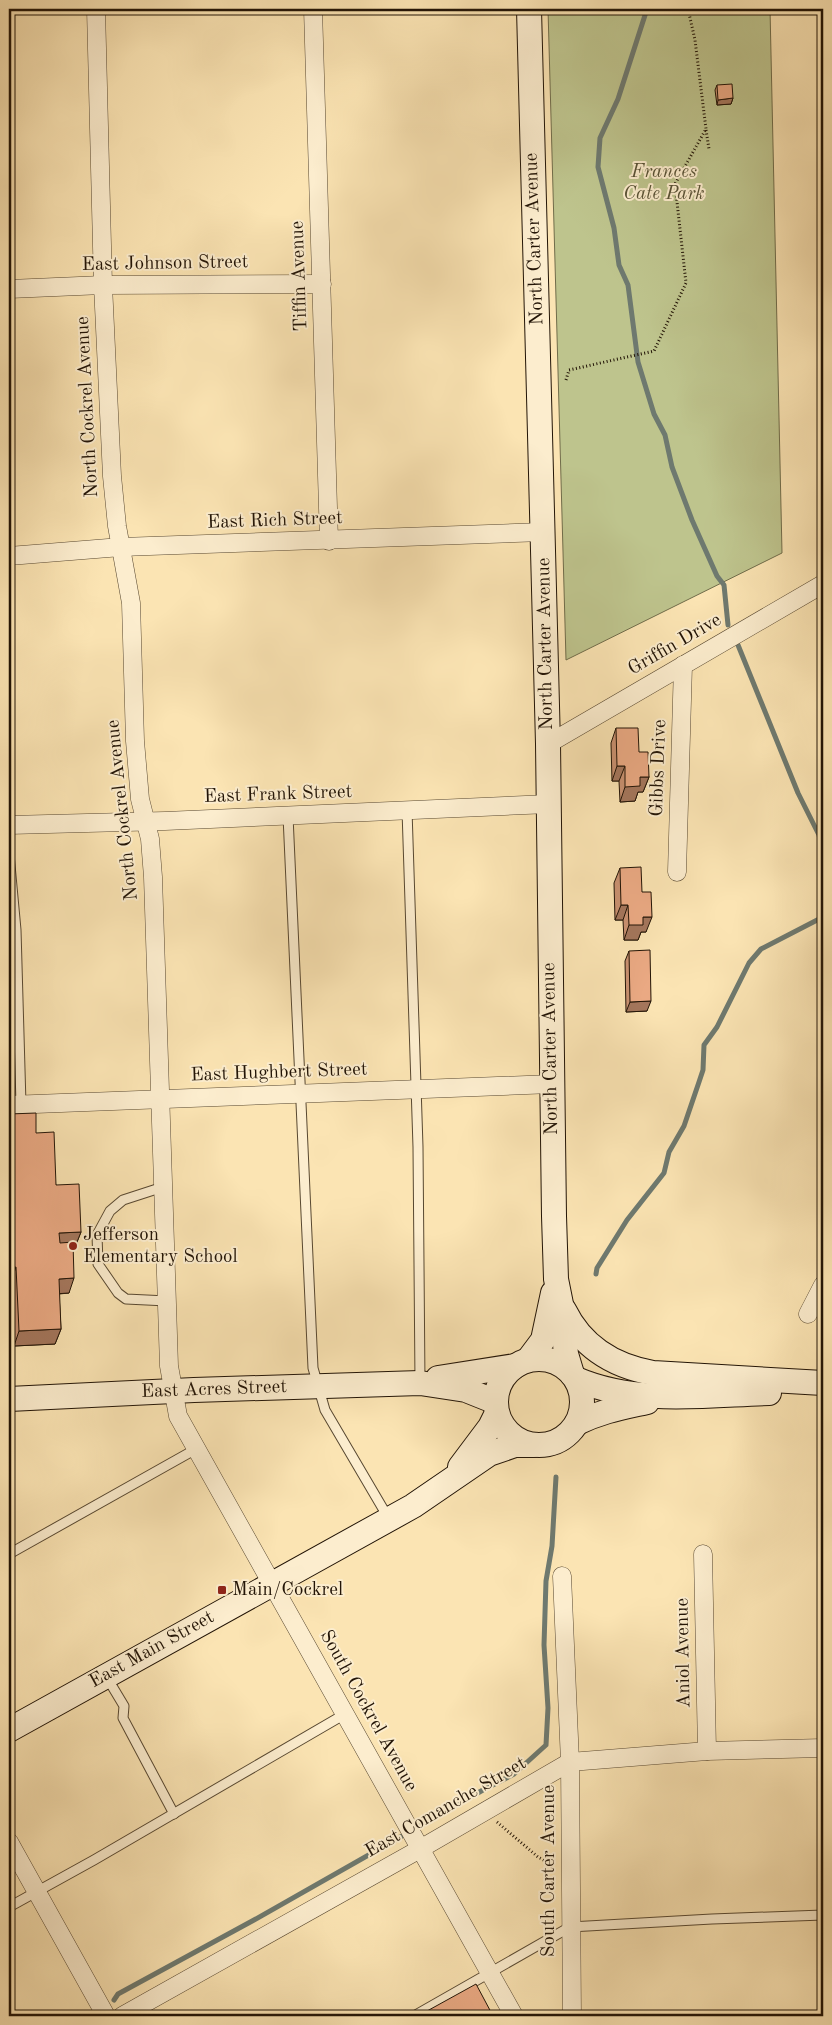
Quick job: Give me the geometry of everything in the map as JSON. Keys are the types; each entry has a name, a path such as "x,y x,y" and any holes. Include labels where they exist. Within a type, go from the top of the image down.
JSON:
{"street":[{"name":"North Cockrel Avenue","path":"96,9 103,285 112,476 117,526 131,603 135,741 140,799 150,839 153,877 169,1366 172,1392 178,1416 272,1584"},
{"name":"Tiffin Avenue","path":"313,9 329,541"},
{"name":"North Carter Avenue","path":"529,9 548,744 556,1279 561,1304 566,1354 574,1376"},
{"name":"East Johnson Street","path":"9,289 103,285 322,284"},
{"name":"East Rich Street","path":"9,556 121,547 543,532"},
{"name":"Griffin Drive","path":"548,744 823,584"},
{"name":"Gibbs Drive","path":"677,872 682,761 683,664"},
{"name":"East Frank Street","path":"9,825 146,822 548,804"},
{"name":"East Hughbert Street","path":"15,1104 552,1084"},
{"name":"North Carter Avenue","path":"522,1363 543,1340 556,1279"},
{"path":"808,1314 823,1285"},
{"path":"561,1304 579,1334 587,1343 621,1365 653,1373 823,1383"},
{"path":"574,1376 582,1394 582,1409 577,1423 560,1440 548,1444 534,1445 517,1440 505,1428 497,1407 498,1387 503,1378 522,1363 543,1359 558,1364 574,1376 614,1391 670,1397 823,1391"},
{"name":"East Acres Street","path":"420,1383 447,1375 468,1374 522,1363"},
{"name":"East Acres Street","path":"9,1399 420,1383 466,1390 497,1407"},
{"path":"577,1423 615,1408 670,1397"},
{"name":"East Main Street","path":"450,1480 490,1427 497,1407"},
{"name":"East Main Street","path":"9,1730 413,1506 490,1454 515,1445 534,1445"},
{"name":"Aniol Avenue","path":"703,1554 708,1751"},
{"name":"South Carter Avenue","path":"562,1576 570,1762 572,2016"},
{"name":"South Cockrel Avenue","path":"272,1584 514,2016"},
{"name":"East Comanche Street","path":"122,2016 417,1843 487,1810 570,1762 708,1751 823,1748"},
{"path":"9,1842 106,2016"}],"lane":[{"path":"407,810 420,1283 420,1383"},
{"path":"288,816 313,1368 325,1410 389,1519"},
{"path":"9,854 16,930 15,1104"},
{"path":"163,1187 123,1200 110,1211 97,1236 98,1264 118,1293 126,1299 167,1302"},
{"path":"9,1554 196,1449"},
{"path":"106,1676 124,1706 123,1718 174,1814"},
{"path":"9,1907 174,1814 345,1714"},
{"path":"414,2016 570,1927 823,1915"}],"path":[{"path":"688,9 695,40 709,149"},
{"path":"566,380 569,370 654,351 686,283 675,184 706,129"},
{"path":"487,1810 511,1836 538,1857 557,1867 570,1869"}],"green space":[{"name":"Frances Cate Park","path":"548,9 770,9 782,553 566,660"}],"building":[{"path":"732,84 733,98 718,100 717,85"},
{"path":"616,728 638,728 639,752 648,752 649,777 640,777 640,786 625,787 625,766 617,766"},
{"path":"641,867 642,892 651,892 652,917 643,917 643,925 629,925 628,905 621,905 620,868"},
{"path":"650,950 651,1001 630,1002 629,951"},
{"path":"36,1113 36,1133 54,1132 56,1185 79,1184 81,1232 59,1233 60,1243 73,1242 74,1278 59,1279 61,1329 19,1331 16,1267 9,1268 9,1114"},
{"path":"476,1984 492,2014 488,2016 418,2016"}],"waterway":[{"path":"647,9 618,99 600,138 598,167 614,228 619,265 628,285 638,362 654,414 665,435 672,467 692,520 717,576 724,585 728,625"},
{"path":"738,645 798,793 819,835 823,853"},
{"path":"596,1274 597,1268 627,1220 664,1173 669,1152 684,1126 703,1070 704,1045 717,1027 749,963 761,949 823,917"},
{"path":"114,2000 118,1994 514,1774 546,1745 548,1708 544,1645 546,1581 552,1546 556,1477"}],"place":[{"name":"Jefferson Elementary School","path":"73,1246"},
{"name":"Main/Cockrel","path":"222,1590"}]}
